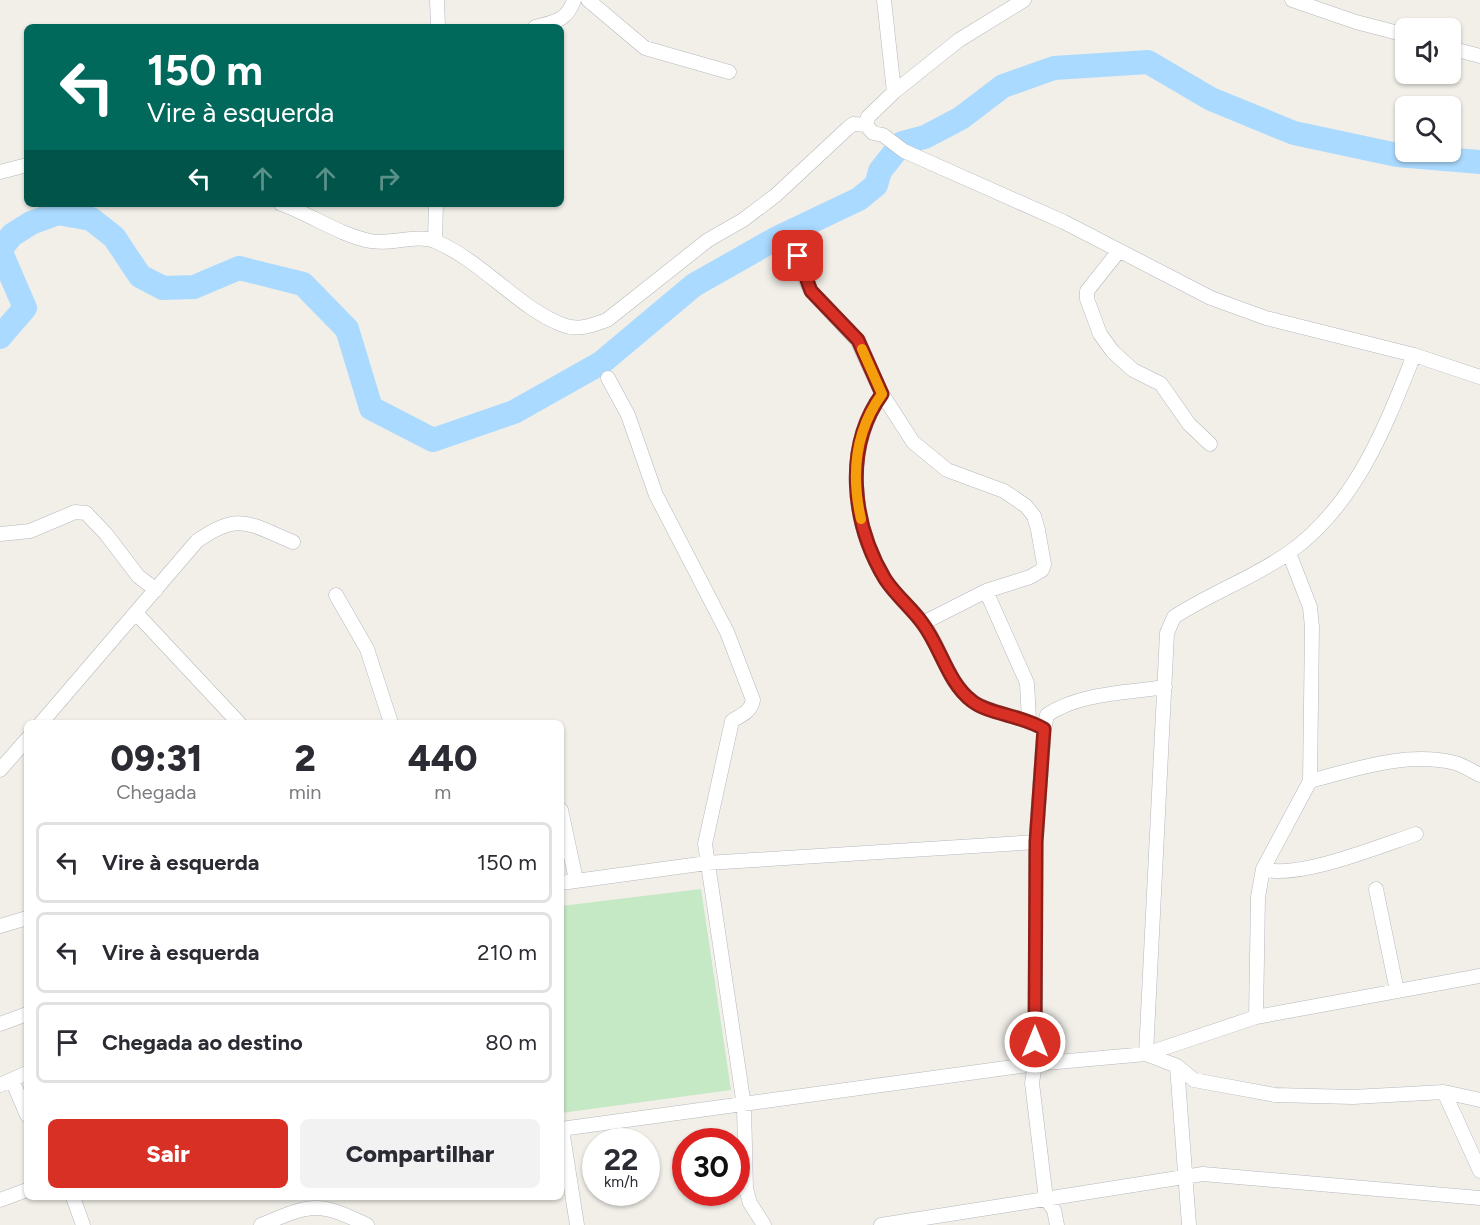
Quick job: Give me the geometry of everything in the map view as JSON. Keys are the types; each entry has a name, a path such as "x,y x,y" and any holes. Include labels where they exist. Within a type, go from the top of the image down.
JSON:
{"street":[{"path":"437,0 438,24"},
{"path":"548,24 561,21 570,11 574,0"},
{"path":"588,0 645,48 729,72"},
{"path":"884,0 894,92"},
{"path":"866,125 868,117 894,92 959,40 1024,0"},
{"path":"1292,0 1356,22 1395,32"},
{"path":"1461,51 1480,56"},
{"path":"288,207 367,240 389,243 415,239 435,241 468,258 537,311 564,326 588,327 607,320 708,240 743,220 776,195 853,124 866,125 873,133 884,135 904,151 1064,222 1118,252 1211,298 1266,318 1414,354 1480,377"},
{"path":"0,172 24,166"},
{"path":"435,241 436,207"},
{"path":"794,239 803,274 811,291 858,340 882,394 913,442 947,470 1004,490 1026,506 1034,516 1044,564 1042,570 1030,577 986,591 923,623"},
{"path":"1118,252 1088,291 1087,299 1100,334 1113,352 1133,370 1161,384 1189,424 1210,444"},
{"path":"1146,1054 1167,633 1174,617 1289,553 1321,525 1362,472 1386,427 1414,354"},
{"path":"608,378 628,415 656,495 727,632 753,700 752,706 732,721 706,836 707,863 744,1106 746,1189 750,1203 764,1225"},
{"path":"882,394 870,410 861,430 856,467 858,504 868,548 886,580 909,611 923,623 956,681 971,701 984,708 1029,720 1044,729"},
{"path":"1,532 45,527 75,512 86,513 106,534 138,576 156,590"},
{"path":"44,720 197,541 215,528 235,521 249,523 293,542"},
{"path":"1256,1017 1258,897 1263,869 1310,781 1312,627 1310,607 1289,553"},
{"path":"986,591 1028,683 1029,720"},
{"path":"336,595 367,649 390,720"},
{"path":"136,613 236,720"},
{"path":"1057,1225 1054,1210 1046,1199 1032,1083 1035,1064 1036,842 1044,729 1047,715 1059,706 1076,701 1165,687"},
{"path":"0,770 24,742"},
{"path":"1310,781 1374,764 1419,759 1456,763 1480,775"},
{"path":"564,824 576,880"},
{"path":"1263,869 1274,873 1297,872 1416,834"},
{"path":"564,882 707,863 1036,842"},
{"path":"1376,889 1397,991"},
{"path":"0,926 24,919"},
{"path":"564,1129 744,1106 1035,1064 1146,1054 1256,1017 1480,976"},
{"path":"0,1024 24,1015"},
{"path":"1146,1054 1177,1066 1194,1080 1275,1095 1353,1098 1444,1092 1480,1100"},
{"path":"1177,1066 1189,1225"},
{"path":"24,1074 6,1082 24,1110"},
{"path":"1444,1092 1480,1171"},
{"path":"564,1142 577,1225"},
{"path":"881,1225 1185,1177 1223,1174 1480,1198"},
{"path":"0,1200 24,1191"},
{"path":"74,1200 83,1225"},
{"path":"261,1225 302,1209 321,1206 338,1210 367,1225"}],"green space":[{"path":"701,889 731,1090 564,1113 564,906"}],"waterway":[{"path":"0,337 25,308 0,250 12,235 31,223 58,213 91,219 114,237 140,276 163,288 194,287 239,268 303,284 347,329 371,408 433,440 514,412 601,363 694,285 777,238 859,199 876,185 880,171 902,143 925,137 961,118 1003,86 1054,68 1148,62 1211,99 1294,133 1397,155 1480,162"}],"slow traffic":[{"path":"861,519 856,467 861,430 870,410 882,394 862,349"}],"route":[{"path":"798,256 811,291 858,340 882,394 870,410 861,430 856,467 858,504 868,548 886,580 909,611 923,623 956,681 971,701 984,708 1029,720 1044,729 1036,842 1035,1042"}]}
